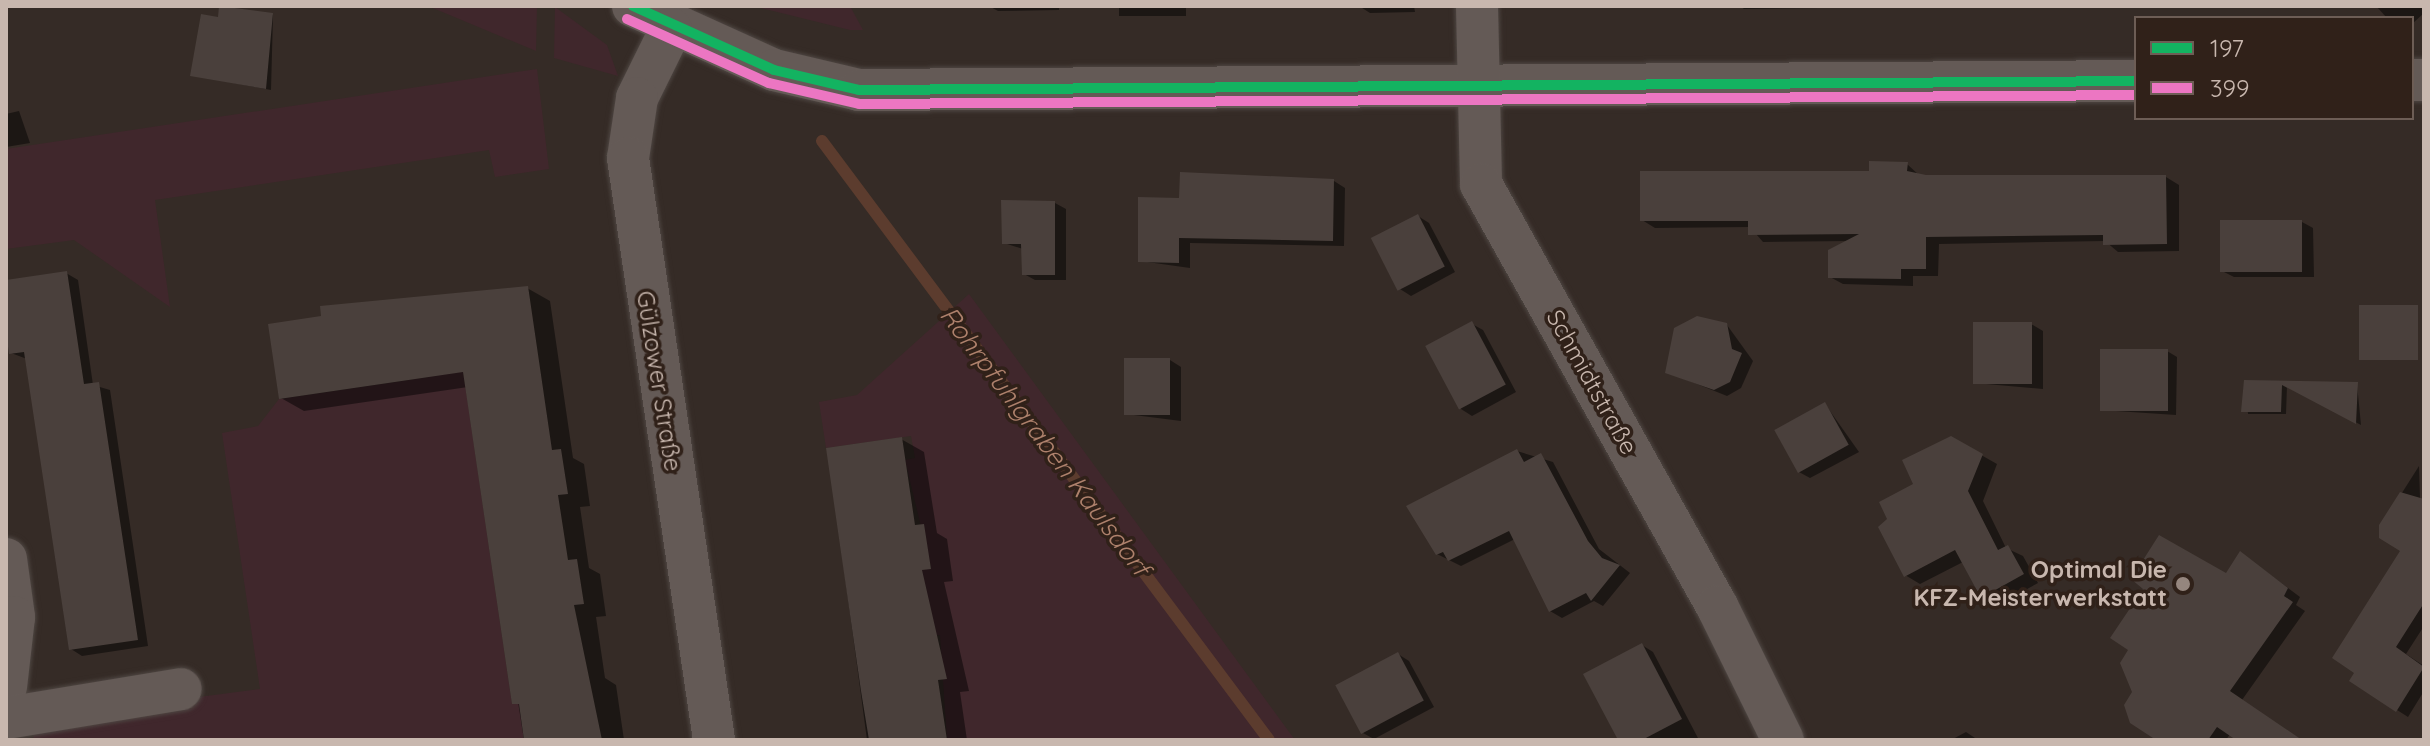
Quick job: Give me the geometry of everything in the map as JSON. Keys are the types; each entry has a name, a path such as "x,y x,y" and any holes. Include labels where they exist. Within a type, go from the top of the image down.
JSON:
{"street":[{"path":"633,6 671,29 774,70 859,90 2134,81"},
{"name":"Schmidtstraße","path":"1477,6 1481,184 1717,606 1783,740"},
{"name":"Gülzower Straße","path":"671,29 637,98 628,158 714,740"},
{"path":"6,559 14,617 6,687"},
{"path":"6,718 181,689"}],"shaded area":[{"path":"428,6 537,6 536,51"},
{"path":"753,6 850,6 863,30 850,30"},
{"path":"555,7 607,45 618,76 554,58"},
{"path":"537,69 549,169 495,177 489,150 155,200 170,307 74,240 6,249 6,149"},
{"path":"969,294 1295,740 947,740 940,635 931,636 921,570 931,568 905,460 915,458 911,436 826,448 819,402 857,395"},
{"path":"461,357 512,704 519,704 524,740 34,740 32,724 39,718 260,689 222,433 258,426 279,399 429,377"}],"building":[{"path":"219,6 273,13 266,89 190,76 201,14 218,17"},
{"path":"1869,161 1908,162 1907,171 1926,175 2166,175 2167,244 2103,245 2103,235 1926,237 1926,269 1901,269 1901,279 1828,278 1828,250 1859,234 1748,235 1748,221 1640,221 1640,171 1869,171"},
{"path":"1180,172 1334,179 1333,241 1179,238 1179,263 1138,262 1138,197 1179,198"},
{"path":"1001,200 1055,201 1055,275 1022,275 1021,244 1002,244"},
{"path":"1418,214 1445,267 1398,291 1371,238"},
{"path":"2220,220 2302,220 2302,272 2220,272"},
{"path":"67,271 84,384 99,382 138,640 69,650 24,352 9,354 6,332 6,280"},
{"path":"528,286 552,450 561,449 568,494 558,495 568,560 577,559 584,604 574,605 602,740 524,740 519,704 512,704 463,372 279,399 268,324 321,316 320,306"},
{"path":"2359,305 2418,305 2418,360 2359,360"},
{"path":"1697,316 1727,323 1732,349 1742,353 1730,382 1714,390 1665,373 1674,328"},
{"path":"1472,321 1506,385 1459,409 1425,346"},
{"path":"1973,322 2032,322 2032,384 1973,384"},
{"path":"2100,349 2168,349 2168,411 2100,411"},
{"path":"1124,358 1170,358 1170,415 1124,415"},
{"path":"2244,380 2358,382 2356,424 2282,385 2281,412 2241,412"},
{"path":"1825,402 1849,445 1798,473 1774,430"},
{"path":"1951,436 1983,454 1968,491 1998,550 2008,545 2024,574 1981,598 1955,550 1904,577 1878,527 1887,519 1879,502 1913,484 1902,460"},
{"path":"902,437 915,525 924,524 931,569 922,570 947,679 938,680 947,740 869,740 861,691 826,448"},
{"path":"1517,449 1524,462 1541,453 1588,541 1602,558 1620,565 1591,601 1586,593 1549,612 1509,531 1448,561 1443,552 1436,555 1406,506"},
{"path":"2400,492 2424,499 2424,603 2396,647 2424,667 2396,712 2349,681 2354,673 2332,658 2400,551 2379,538 2379,525"},
{"path":"2159,535 2226,573 2240,551 2288,588 2284,596 2293,602 2230,691 2302,740 2236,740 2217,727 2208,740 2156,740 2130,723 2124,705 2132,692 2120,663 2128,650 2110,638 2143,589 2131,579"},
{"path":"1642,643 1682,719 1642,740 1618,740 1583,674"},
{"path":"1398,652 1424,701 1361,734 1335,685"}],"waterway":[{"name":"Rohrpfuhlgraben Kaulsdorf","path":"822,141 1269,740"}],"transit line":[{"name":"197","path":"633,6 774,70 859,90 2134,81"},
{"name":"399","path":"627,19 769,83 859,104 2134,95"}],"place":[{"name":"Optimal Die KFZ-Meisterwerkstatt","path":"2183,584"}]}
